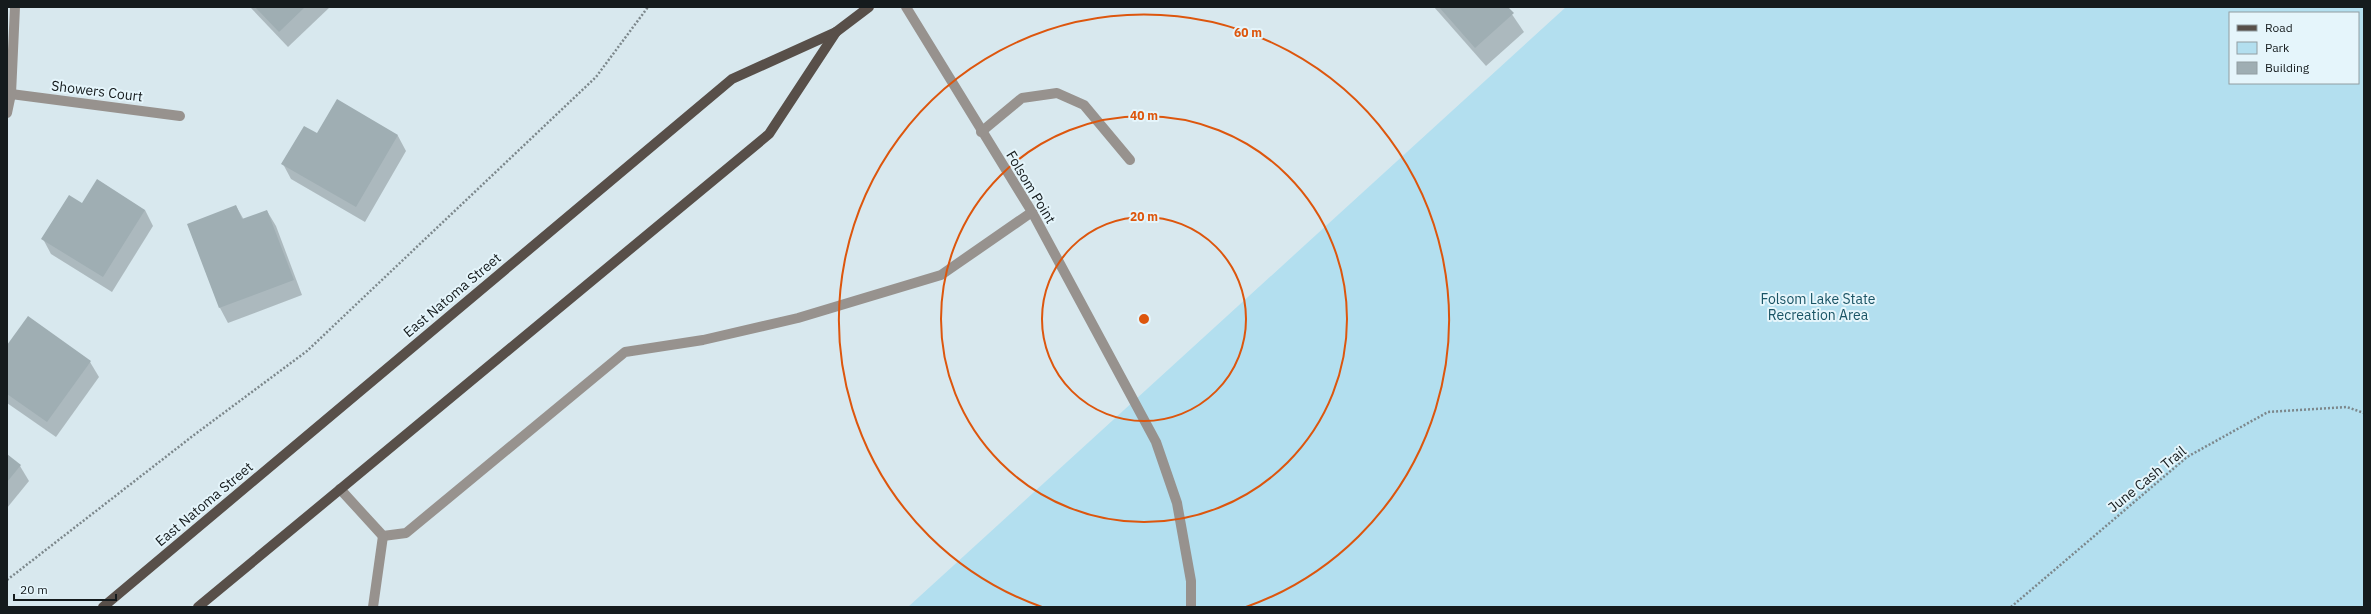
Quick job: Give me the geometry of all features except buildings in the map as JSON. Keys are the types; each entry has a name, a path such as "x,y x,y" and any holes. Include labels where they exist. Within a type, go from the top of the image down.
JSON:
{"main road":[{"name":"East Natoma Street","path":"103,607 732,79 836,32 869,7"},
{"name":"East Natoma Street","path":"198,607 769,134 836,32"}],"street":[{"path":"7,113 10,94 15,7"},
{"name":"Folsom Point","path":"906,7 981,132 1032,212 1156,442 1178,503 1191,581 1191,607"},
{"path":"981,132 1022,98 1057,93 1084,105 1130,160"},
{"name":"Showers Court","path":"10,94 180,116"},
{"path":"383,536 406,533 625,352 702,340 798,318 941,275 1032,212"},
{"path":"340,489 383,536"},
{"path":"373,607 383,536"}],"path":[{"path":"7,580 187,440 307,351 596,77 648,7"},
{"name":"June Cash Trail","path":"2010,607 2187,457 2268,412 2347,407 2364,413"}],"green space":[{"name":"Folsom Lake State Recreation Area","path":"1566,7 2364,7 2364,607 908,607"}]}
